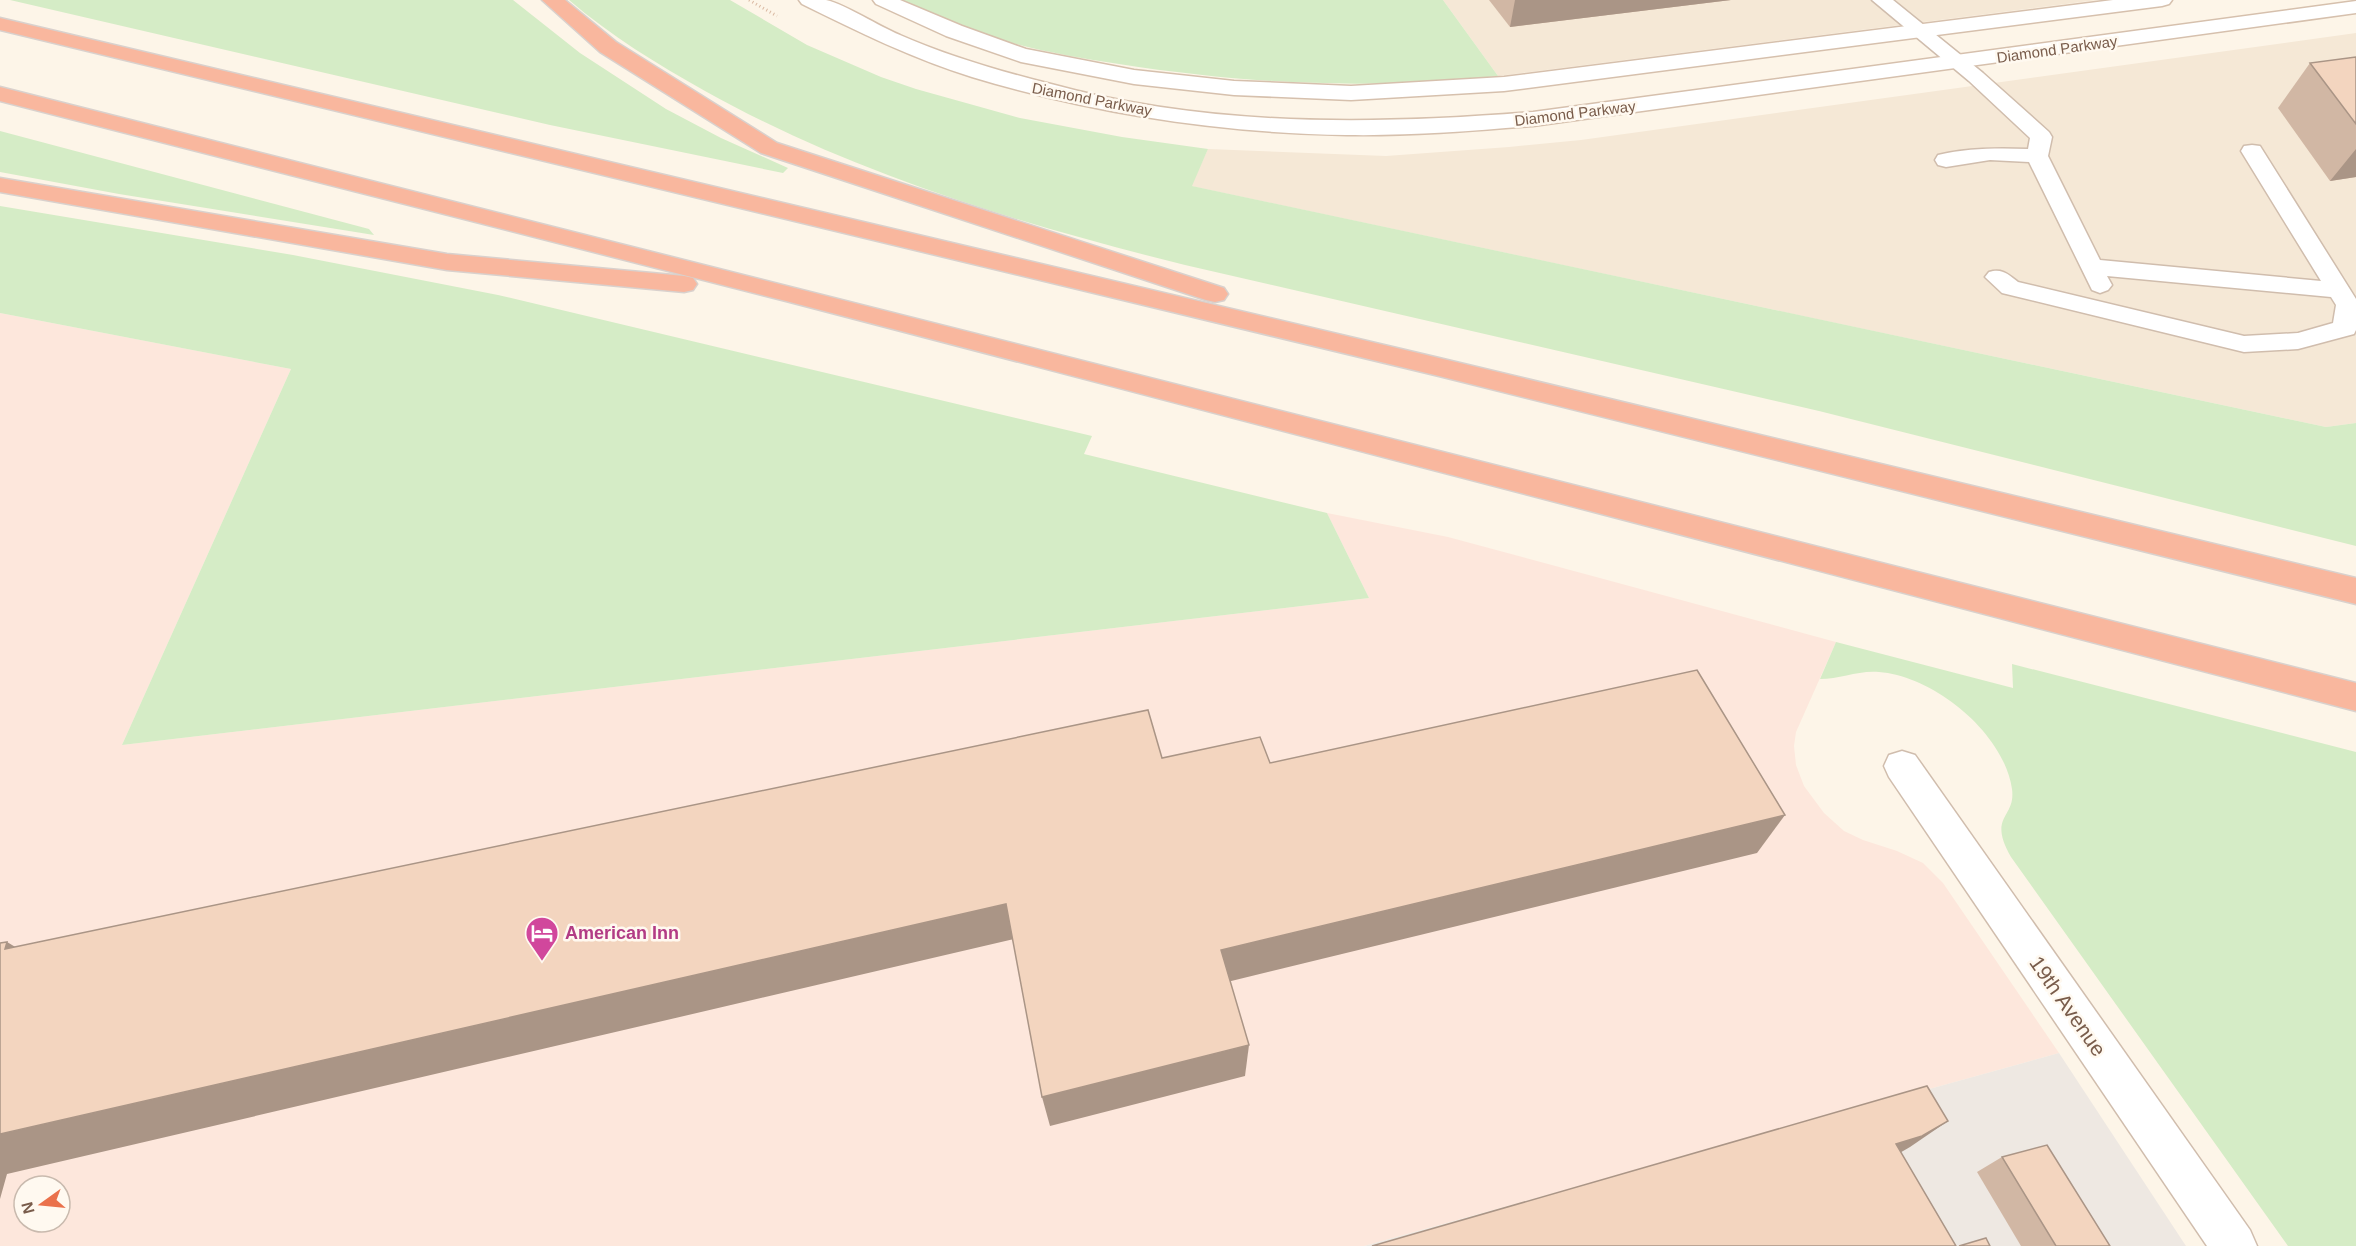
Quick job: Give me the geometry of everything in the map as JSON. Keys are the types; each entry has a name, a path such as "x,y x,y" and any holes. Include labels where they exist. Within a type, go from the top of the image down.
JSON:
{"highway":[{"path":"552,0 608,47 769,148 1439,367"},
{"path":"0,24 1439,367 2356,591"},
{"path":"0,94 786,293 2356,698"},
{"path":"0,185 447,262 786,293"}],"street":[{"name":"Diamond Parkway","path":"809,0 882,38 928,56 1041,90 1173,114 1296,126 1427,128 1494,123 2356,7"},
{"name":"Diamond Parkway","path":"883,0 954,32 1032,57 1146,78 1234,88 1351,93 1504,84 2162,0"},
{"name":"19th Avenue","path":"1902,766 2234,1246"}],"lane":[{"path":"1881,0 1959,62 2041,137 2037,156 2114,314"},
{"path":"1997,277 2010,288 2244,344 2298,341 2345,328 2348,300 2252,151"},
{"path":"1946,159 1990,154 2037,156"},
{"path":"2091,267 2348,300"}],"shaded area":[{"path":"1443,0 2097,0 1498,76"},
{"path":"2356,33 2356,423 2326,427 1191,186 1208,149 1386,156 1581,140"},
{"path":"0,313 291,369 122,745 1369,598 1327,513 1448,537 1836,642 1796,732 1794,746 1796,765 1804,786 1824,813 1844,831 1923,863 1943,883 2059,1053 1364,1246 0,1246"},
{"path":"2059,1053 2186,1246 1364,1246"}],"green space":[{"path":"10,0 513,0 580,53 666,109 721,138 788,168 783,173 550,125"},
{"path":"569,0 730,0 807,45 881,77 916,89 1020,118 1122,137 1208,149 1192,186 2326,427 2356,423 2356,546 1819,411 1185,265 1000,214 879,172 762,121 652,60 601,26"},
{"path":"902,0 1443,0 1498,76 1355,84 1261,80 1167,71 1078,57 1016,44 956,25"},
{"path":"0,131 369,229 374,235 119,194 0,172"},
{"path":"0,206 293,255 498,295 1092,436 1084,454 1327,513 1369,598 122,745 291,369 0,313"},
{"path":"1836,642 2013,688 2012,664 2356,752 2356,1246 2288,1246 2011,857 2004,843 2002,825 2012,799 2012,789 2006,768 1996,748 1981,728 1943,696 1922,684 1900,676 1872,672 1820,679"}],"building":[{"path":"2356,57 2356,124 2310,63"},
{"name":"American Inn","path":"1697,670 1785,815 1221,950 1249,1045 1042,1097 1006,904 0,1134 0,943 7,942 5,949 1148,710 1162,758 1260,737 1270,763"},
{"path":"1927,1086 1948,1121 1922,1136 1896,1144 1956,1246 1372,1246"},
{"path":"2047,1145 2110,1246 2056,1246 2002,1157"},
{"path":"1986,1238 1990,1246 1959,1246"}],"place":[{"name":"American Inn","path":"542,962"}]}
